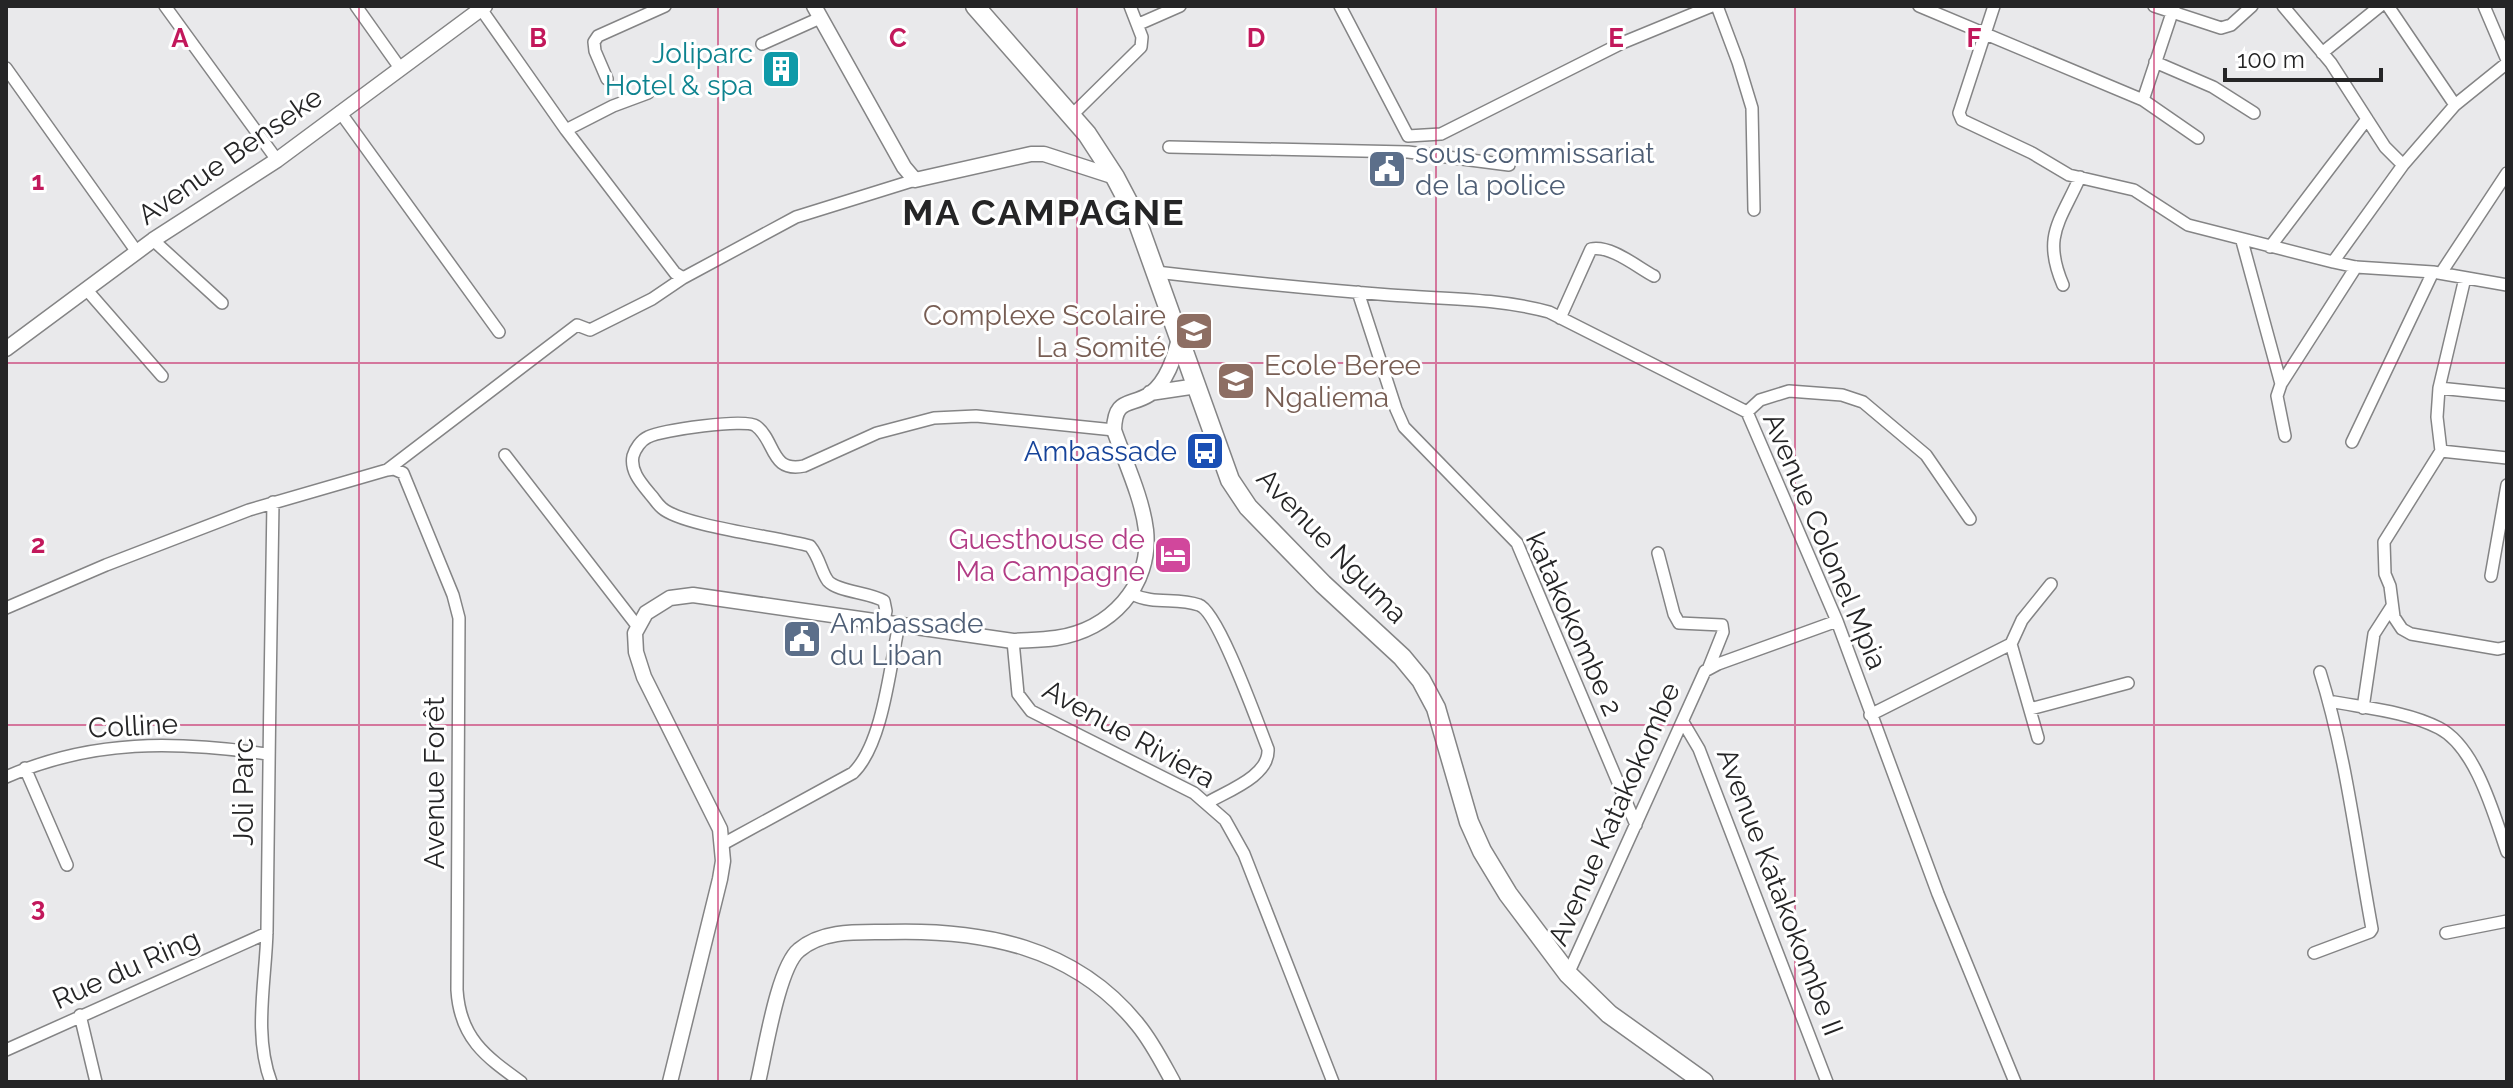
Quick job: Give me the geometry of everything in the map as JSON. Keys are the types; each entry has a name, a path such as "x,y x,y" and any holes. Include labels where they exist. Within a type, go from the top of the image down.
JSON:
{"main road":[{"name":"Avenue Nguma","path":"975,6 1072,115 1115,177 1135,215 1230,480 1239,497 1323,584 1408,663 1421,680 1436,708 1469,822 1482,851 1508,894 1568,974 1609,1014 1704,1082"}],"street":[{"path":"165,6 277,160"},
{"path":"356,6 400,68"},
{"path":"607,79 595,51 594,42 598,36 665,6"},
{"path":"1072,115 1141,47 1139,24 1130,6"},
{"path":"1139,24 1180,6"},
{"path":"1340,6 1408,136 1408,152"},
{"path":"1408,136 1441,134 1622,43 1714,6 1738,62 1752,108 1754,210"},
{"path":"1919,6 2143,100 2198,138"},
{"path":"1994,6 1959,113 1960,119 2032,153 2069,175 2126,187 2188,225 2242,241 2356,267 2437,272 2507,285"},
{"path":"2154,6 2221,28 2231,25 2252,6"},
{"path":"2283,6 2322,53 2385,147 2403,165"},
{"path":"2322,53 2380,6"},
{"path":"2388,6 2455,105"},
{"path":"2333,262 2403,165 2455,105 2507,62 2505,44 2484,6"},
{"path":"483,7 566,130 675,273 688,276"},
{"name":"Avenue Benseke","path":"6,347 153,240 277,160 483,7"},
{"path":"2143,100 2173,10"},
{"path":"762,44 817,12 904,167 915,180"},
{"path":"2155,62 2213,87 2254,113"},
{"path":"6,68 137,252"},
{"path":"566,130 613,106 648,93"},
{"path":"340,112 499,332"},
{"path":"2270,247 2367,119"},
{"path":"1169,147 1408,152 1509,165"},
{"path":"6,608 106,565 273,502 393,470 577,325 590,330 652,299 796,217 915,180 1031,154 1044,154 1115,177"},
{"path":"2352,442 2437,272 2507,173"},
{"path":"2063,285 2054,263 2052,246 2080,177"},
{"path":"153,240 222,303"},
{"path":"2242,241 2281,384"},
{"path":"1560,318 1591,249 1596,247 1610,252 1654,276"},
{"path":"2285,436 2277,396 2281,384 2356,267"},
{"name":"Avenue Colonel Mpia","path":"1156,272 1508,304 1549,312 1747,412 1837,621 1938,894 2015,1082"},
{"path":"2465,278 2439,388 2437,417 2441,451 2384,542 2385,574 2394,617 2402,629 2411,634 2498,649 2507,647"},
{"path":"86,289 162,376"},
{"name":"katakokombe 2","path":"1358,292 1404,427 1517,543 1636,825"},
{"path":"1150,393 1170,367 1179,339"},
{"path":"670,1082 720,879 723,844 715,816 644,677 636,652 638,627 646,613 660,602 679,595 693,595 1013,641 1058,638 1076,633 1104,619 1132,594 1144,561 1146,528 1114,430 1115,417 1122,405 1150,393 1197,386"},
{"path":"2439,388 2507,395"},
{"path":"1747,412 1760,400 1789,391 1842,395 1863,402 1926,455 1970,519"},
{"path":"723,844 853,773 864,763 874,741 892,623 884,601 873,594 836,586 828,581 820,557 810,546 687,520 662,508 637,479 632,460 634,452 648,437 677,428 748,423 760,430 779,461 791,467 804,466 877,433 934,418 976,416 1114,430"},
{"path":"2441,451 2507,458"},
{"path":"505,455 638,627"},
{"name":"Avenue Forêt","path":"393,470 404,476 458,607 457,990 460,1013 469,1035 482,1051 521,1082"},
{"path":"2491,576 2507,485"},
{"name":"Joli Parc","path":"271,1082 261,1028 267,933 267,754 273,502"},
{"path":"1658,553 1679,623 1722,625 1723,632 1709,667"},
{"path":"1870,715 2011,644 2022,620 2051,584"},
{"path":"1132,594 1154,602 1195,604 1208,612 1225,644 1268,749 1266,763 1257,773 1207,803"},
{"path":"2363,708 2374,634 2393,605"},
{"name":"Avenue Katakokombe","path":"1568,974 1701,676 1709,667 1837,621"},
{"name":"Avenue Riviera","path":"1013,641 1018,694 1031,711 1194,793 1225,820 1239,843 1333,1082"},
{"path":"2011,644 2038,738"},
{"path":"2314,953 2372,929 2329,701 2320,672"},
{"path":"2030,709 2128,683"},
{"path":"2329,701 2416,719 2438,727 2466,752 2491,805 2507,852"},
{"name":"Avenue Katakokombe II","path":"1683,722 1699,749 1827,1082"},
{"name":"Colline","path":"6,777 25,768 84,751 137,745 267,754"},
{"path":"25,768 67,865"},
{"path":"2446,933 2507,921"},
{"path":"758,1082 783,977 798,950 817,940 844,933 956,932 996,939 1069,966 1108,993 1128,1013 1153,1045 1173,1082"},
{"name":"Rue du Ring","path":"6,1050 267,933"},
{"path":"80,1015 96,1082"}],"place":[{"name":"Joliparc Hotel & spa","path":"781,69"},
{"name":"sous commissariat de la police","path":"1387,169"},
{"name":"Complexe Scolaire La Somité","path":"1194,331"},
{"name":"Ecole Beree Ngaliema","path":"1236,381"},
{"name":"Ambassade","path":"1205,451"},
{"name":"Guesthouse de Ma Campagne","path":"1173,555"},
{"name":"Ambassade du Liban","path":"802,639"}],"district":[{"name":"MA CAMPAGNE","path":"1044,212"}]}
